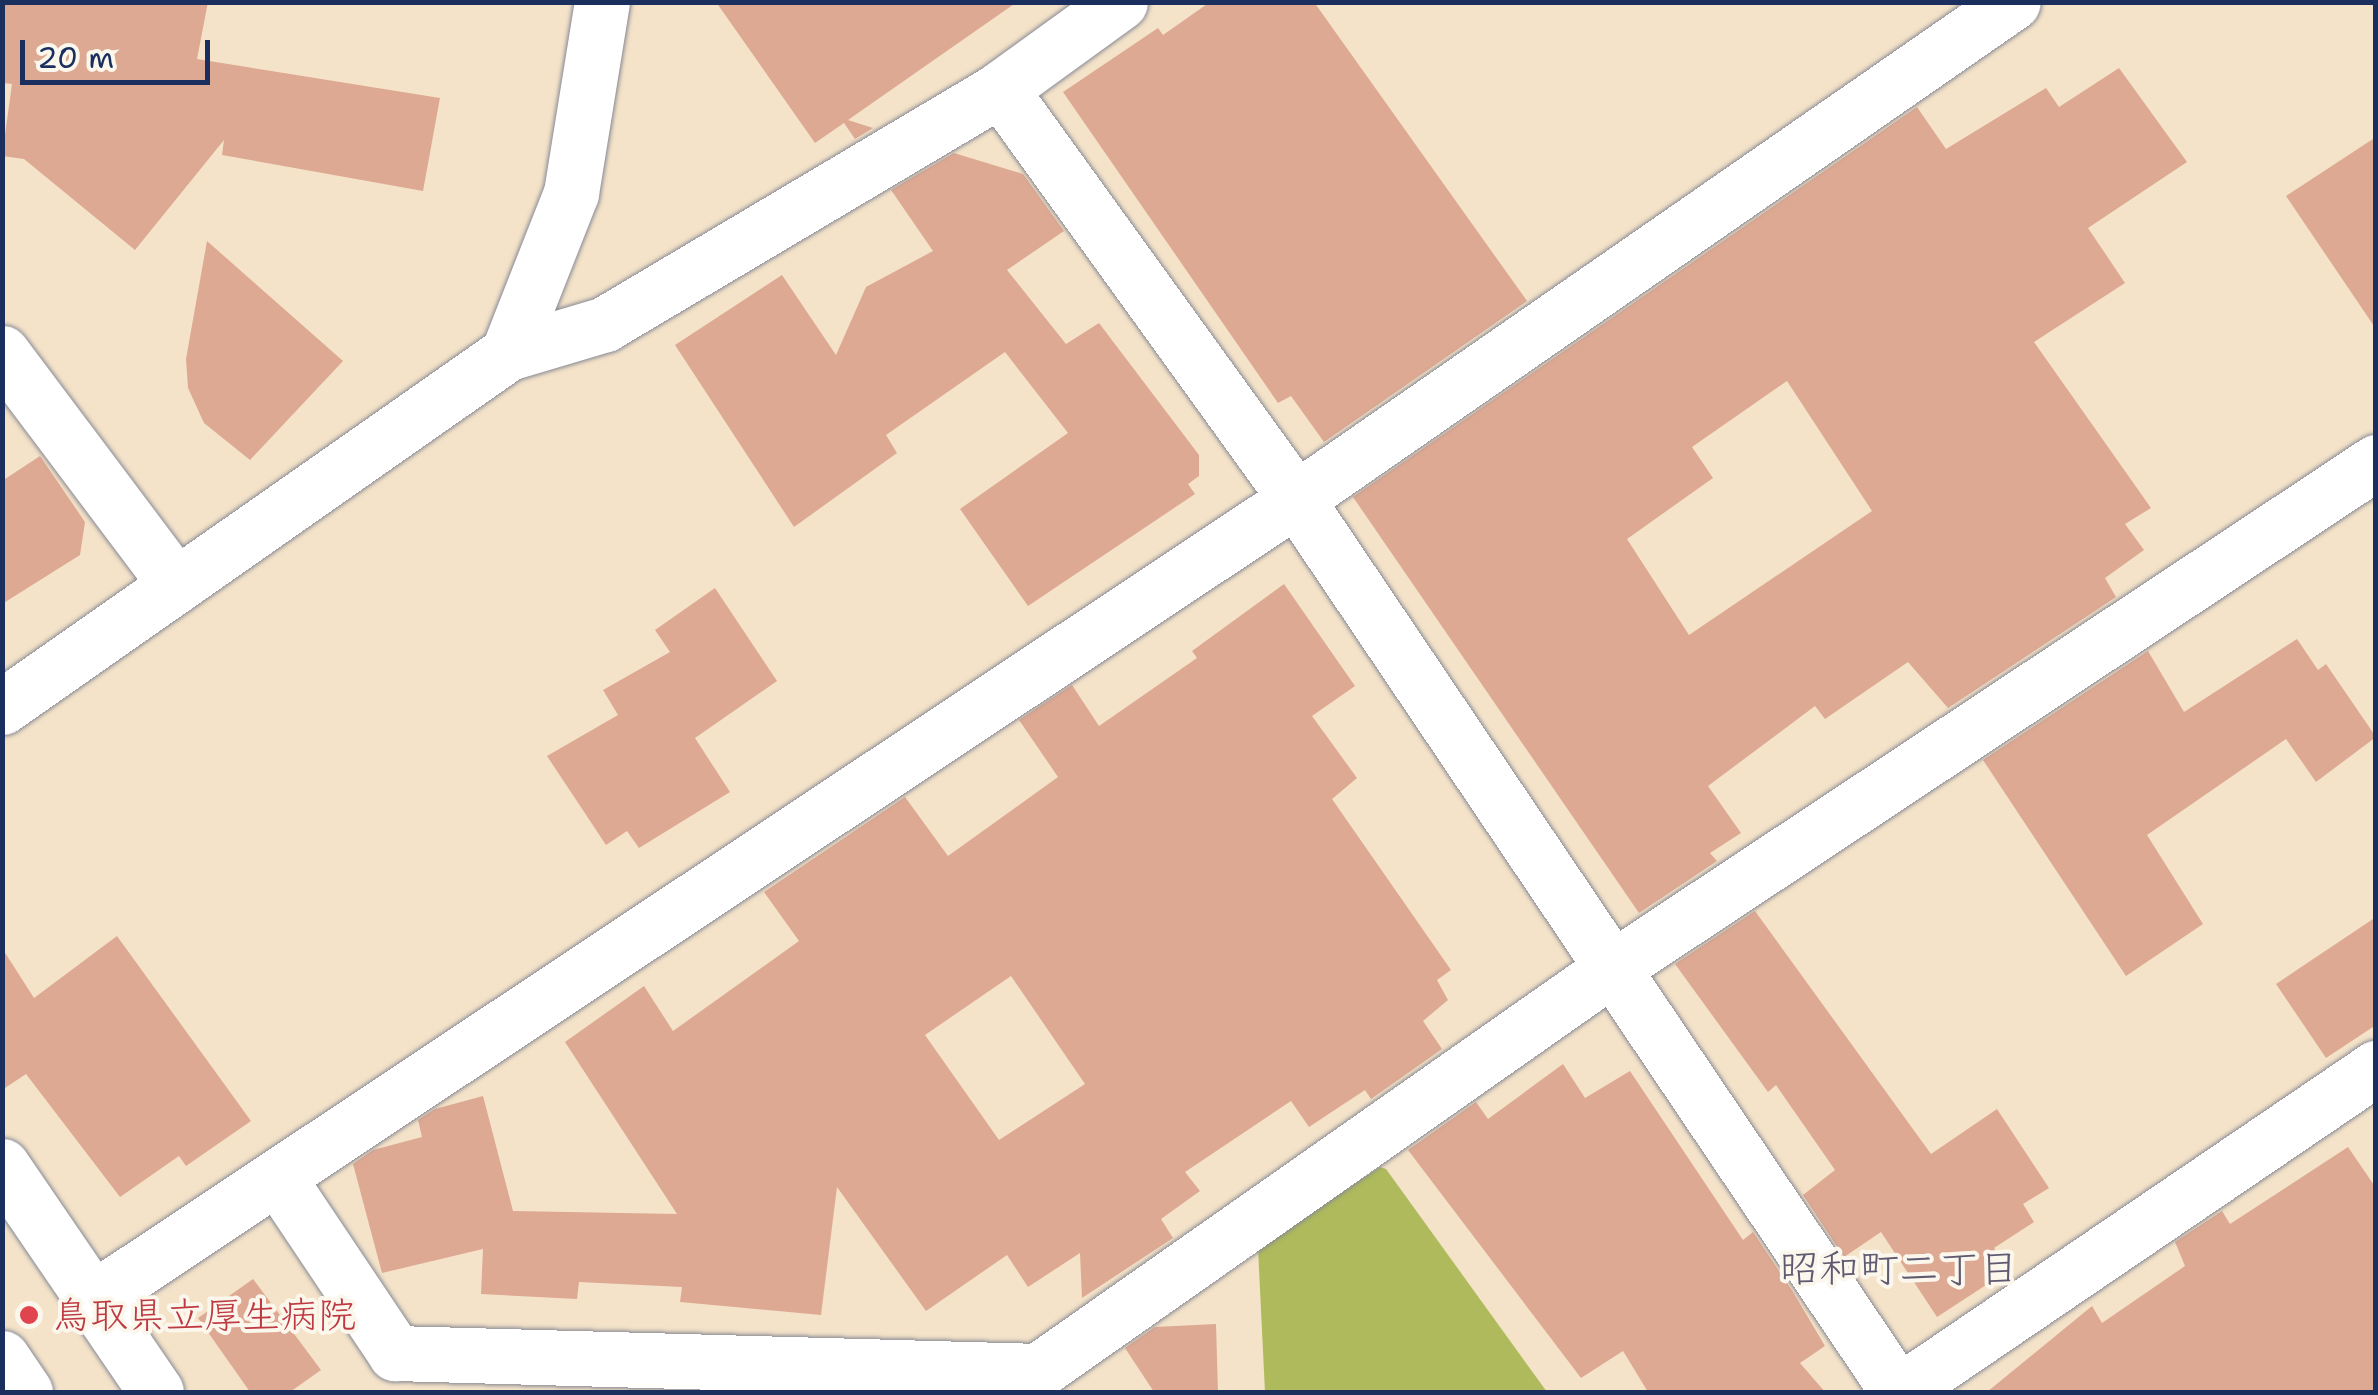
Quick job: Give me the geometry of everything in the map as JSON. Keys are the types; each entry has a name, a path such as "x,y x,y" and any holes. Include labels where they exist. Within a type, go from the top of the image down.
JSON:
{"street":[{"path":"508,352 571,194 602,2"},
{"path":"2,706 508,352 605,324 1000,89 1120,2"},
{"path":"93,1298 1296,499 2013,2"},
{"path":"1000,89 1296,499 1898,1392 2376,1068"},
{"path":"2,353 176,585"},
{"path":"278,1178 396,1353 1039,1382 1611,970 2376,462"},
{"path":"2,1166 156,1392"},
{"path":"2,1358 26,1392"}],"green space":[{"path":"1380,1167 1386,1169 1547,1392 1265,1392 1258,1248"}],"building":[{"path":"2,2 208,2 197,59 440,98 423,191 222,155 224,140 135,250 24,159 2,156 12,84 2,83"},
{"path":"716,2 1017,2 848,120 873,128 855,139 844,123 815,143"},
{"path":"1210,2 1314,2 1527,301 1324,442 1291,396 1278,403 1063,92 1158,28 1163,35"},
{"path":"2119,68 2187,162 2088,228 2125,283 2034,342 2151,508 2125,524 2144,550 2105,578 2116,597 1948,708 1908,662 1825,719 1815,706 1708,786 1741,833 1710,853 1717,861 1639,913 1353,497 1917,107 1946,149 2046,88 2059,107","holes":["1787,381 1872,511 1689,635 1627,539 1713,478 1692,447"]},
{"path":"2376,137 2376,329 2286,196"},
{"path":"954,153 1023,174 1064,231 1007,270 1066,344 1099,323 1199,455 1199,476 1188,484 1195,494 1028,606 960,509 1068,433 1005,352 886,435 897,453 794,527 675,345 782,275 836,355 866,287 933,251 891,190"},
{"path":"207,241 343,361 250,460 204,423 188,388 186,359"},
{"path":"40,456 85,522 80,555 2,604 2,481"},
{"path":"1284,584 1355,686 1312,716 1357,778 1332,799 1451,970 1437,980 1448,1000 1423,1021 1442,1049 1371,1099 1365,1090 1309,1127 1291,1101 1185,1172 1200,1191 1161,1219 1173,1238 1082,1298 1080,1253 1028,1287 1007,1255 926,1311 837,1187 821,1315 680,1302 682,1287 579,1282 577,1299 481,1294 483,1249 382,1273 353,1164 373,1150 422,1137 418,1120 435,1109 483,1096 513,1211 677,1214 565,1042 644,986 673,1031 799,941 764,892 905,797 948,856 1058,777 1019,720 1072,685 1099,726 1197,658 1192,651","holes":["1011,976 1085,1084 999,1140 925,1035"]},
{"path":"715,588 777,681 695,738 730,792 639,848 627,831 606,845 547,756 618,715 603,690 670,652 655,630"},
{"path":"2297,639 2318,670 2326,664 2376,737 2316,782 2286,739 2147,835 2203,924 2126,976 1983,760 2148,651 2184,712"},
{"path":"1755,911 1931,1154 1997,1109 2049,1188 2023,1204 2034,1222 1994,1248 2009,1270 1937,1317 1881,1232 1844,1257 1803,1195 1835,1170 1776,1085 1768,1092 1675,964"},
{"path":"2376,917 2376,1025 2326,1058 2276,984"},
{"path":"117,936 251,1121 186,1166 179,1156 120,1197 26,1074 2,1090 2,948 34,998"},
{"path":"1563,1064 1585,1098 1630,1071 1743,1240 1753,1232 1793,1292 1825,1346 1800,1363 1825,1392 1648,1392 1623,1351 1581,1378 1408,1150 1476,1102 1488,1119"},
{"path":"2348,1147 2376,1188 2376,1392 1987,1392 2092,1306 2102,1323 2185,1266 2175,1242 2222,1211 2230,1224"},
{"path":"253,1279 321,1370 290,1392 250,1392 198,1318"},
{"path":"1216,1324 1218,1392 1154,1392 1125,1348 1155,1327"}],"place":[{"name":"鳥取県立厚生病院","path":"29,1315"}],"district":[{"name":"昭和町二丁目","path":"1899,1268"}]}
